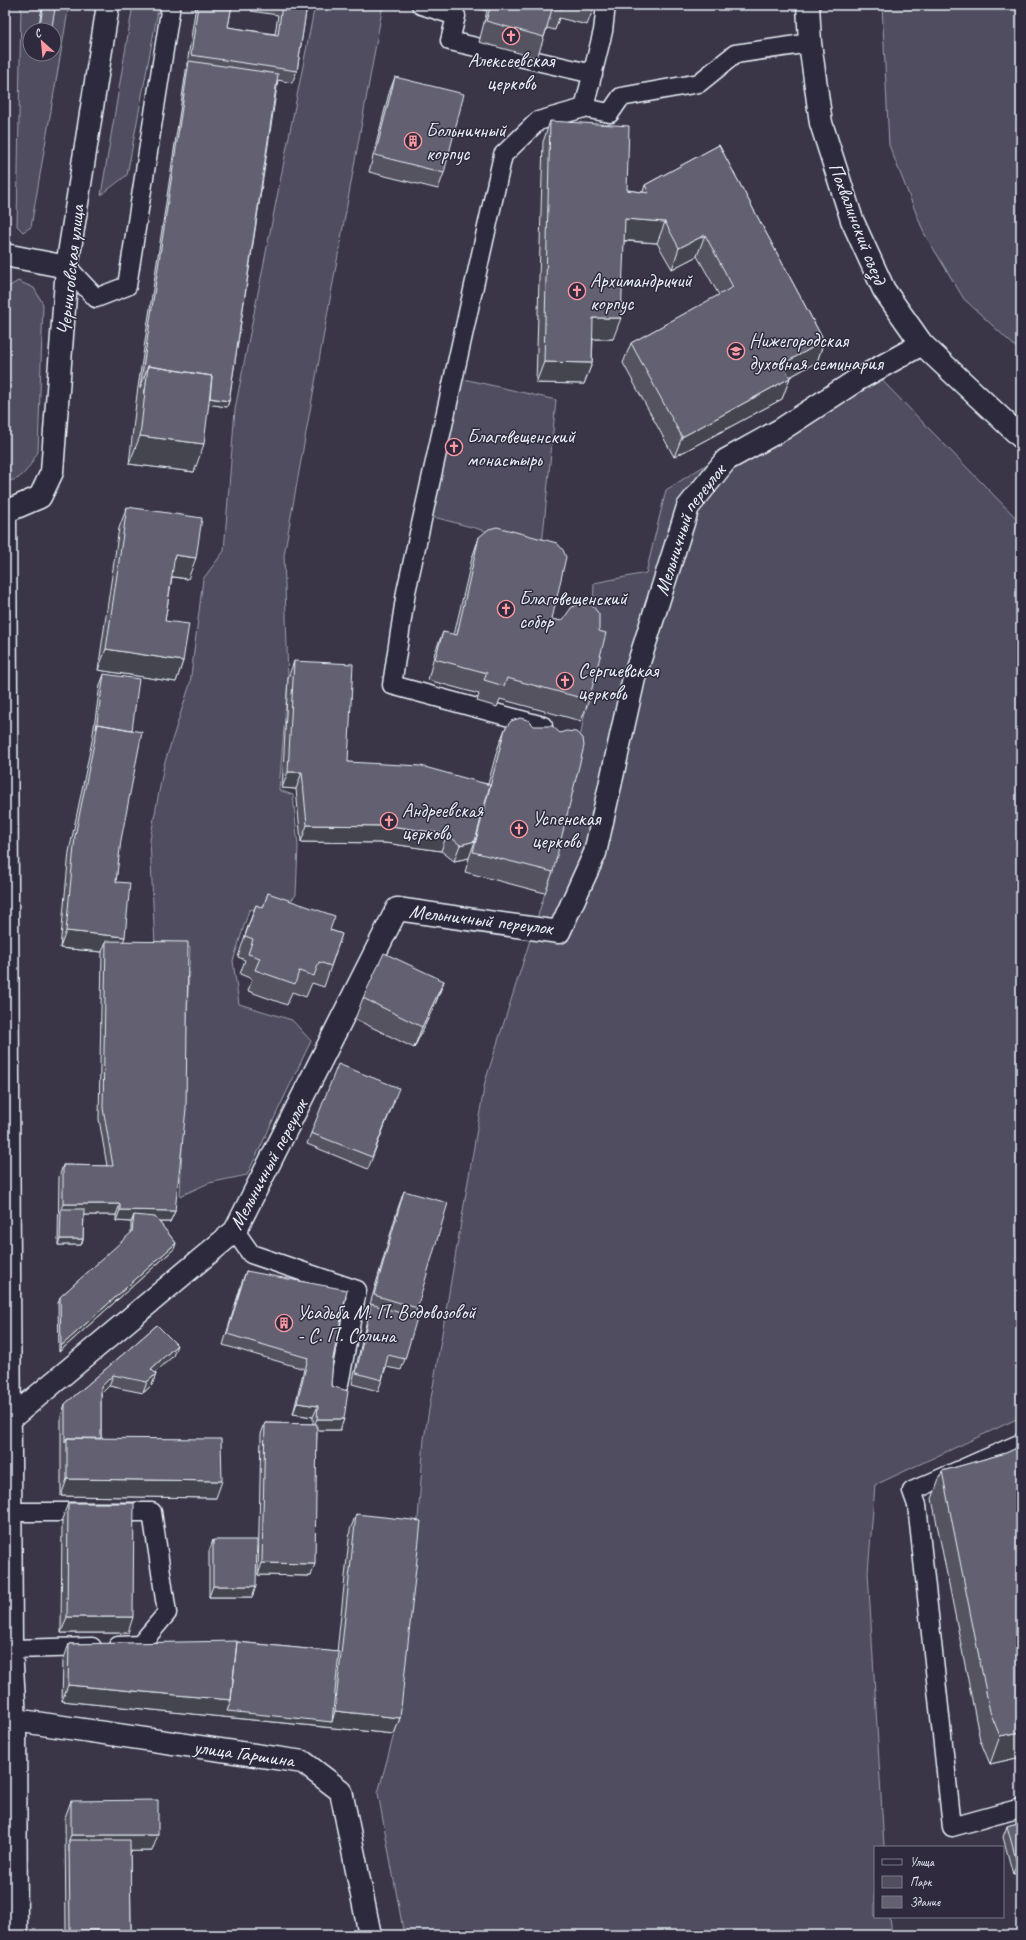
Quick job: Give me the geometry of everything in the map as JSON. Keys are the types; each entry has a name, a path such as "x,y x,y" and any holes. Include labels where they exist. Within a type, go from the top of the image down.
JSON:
{"street":[{"name":"Черниговская улица","path":"16,1935 15,1720 8,1576 10,1419 6,938 5,512 40,497 52,472 67,267 108,5"},
{"name":"Похвалинский съезд","path":"808,5 810,43 821,123 852,220 884,290 922,344 1021,437"},
{"path":"5,255 67,267"},
{"name":"Мельничный переулок","path":"10,1419 235,1231 397,909 559,932 595,853 634,678 688,507 726,460 782,429 857,380 922,344"},
{"name":"улица Гаршина","path":"15,1720 303,1762 341,1791 370,1935"}],"lane":[{"path":"67,267 96,298 127,286 171,5"},
{"path":"421,5 456,16 450,41 593,74"},
{"path":"584,108 603,31 606,5"},
{"path":"543,726 392,685 406,592 503,155 538,121 584,108 610,113 621,97 699,83 735,54 810,43"},
{"path":"235,1231 251,1254 357,1290 339,1384"},
{"path":"1021,1443 912,1491 917,1505 952,1827 1021,1808"},
{"path":"10,1512 152,1512 166,1613 140,1645 11,1649"}],"green space":[{"path":"21,5 69,5 62,46 62,22 22,22 22,62 59,62 31,227 23,232 17,226"},
{"path":"133,5 159,5 127,175 101,195"},
{"path":"315,5 383,5 284,555 288,678 279,790 293,795 298,846 296,895 282,910 266,907 249,910 233,961 239,1004 292,1020 311,1041 247,1175 209,1183 180,1196 190,947 155,946 150,840 164,765 190,684 203,579 224,551 235,409"},
{"path":"882,5 1021,5 1021,352 964,299 924,233 889,145"},
{"path":"18,281 34,288 43,304 38,452 25,472 16,479 11,480 5,479 5,289"},
{"path":"866,364 1021,523 1021,1417 875,1485 868,1572 884,1846 874,1846 874,1918 890,1918 892,1935 404,1935 378,1793 394,1734 417,1532 424,1439 485,1082 545,893 573,782 583,721 600,653 592,635 594,583 646,573 666,490"},
{"path":"459,378 556,400 542,546 430,516"}],"building":[{"path":"198,5 232,5 228,27 278,35 282,5 307,5 297,71 191,55"},
{"path":"491,5 564,5 562,9 553,6 544,37 486,21"},
{"path":"43,7 55,9 53,22 40,22"},
{"path":"189,61 278,74 229,401 210,398 212,376 148,366 140,388"},
{"name":"Больничный корпус","path":"395,77 464,94 444,173 375,155"},
{"path":"550,121 629,126 627,190 649,193 645,185 719,145 824,341 783,364 790,378 682,437 631,343 733,287 705,235 679,248 665,222 625,219 621,318 593,318 592,363 544,362"},
{"path":"148,366 212,376 204,444 140,436"},
{"path":"127,507 202,518 196,558 175,555 165,621 189,624 183,661 106,649"},
{"name":"Благовещенский собор","path":"497,527 557,543 563,550 566,557 552,619 562,621 571,608 581,602 591,604 599,614 599,631 606,633 589,700 507,678 504,686 484,680 487,673 435,659 443,632 457,635 479,537 489,529"},
{"path":"294,661 353,664 348,762 421,766 490,785 475,841 460,845 447,834 391,826 307,825 302,772 288,772"},
{"path":"104,674 139,679 132,730 98,724 96,729"},
{"name":"Успенская церковь","path":"520,718 528,720 534,726 552,726 560,733 566,731 576,732 583,738 584,746 553,872 473,852 505,729 511,721"},
{"path":"98,724 142,732 121,840 116,882 130,883 125,937 66,931 75,836"},
{"path":"268,893 335,916 330,930 342,934 331,966 319,962 314,976 299,971 295,984 255,970 260,958 248,954 253,939 245,936 256,905 263,908"},
{"path":"106,941 188,942 186,1109 175,1211 120,1210 120,1204 63,1204 63,1165 113,1166 103,1108"},
{"path":"384,953 444,981 422,1027 363,998"},
{"path":"338,1064 399,1088 372,1157 311,1133"},
{"path":"404,1191 448,1203 417,1308 374,1295"},
{"path":"61,1209 84,1209 83,1239 60,1239"},
{"path":"134,1215 155,1217 176,1243 61,1346 60,1297 132,1232"},
{"name":"Усадьба М. П. Водовозовой - С. П. Солина","path":"246,1271 347,1290 333,1358 331,1386 348,1391 344,1419 317,1419 318,1406 297,1403 308,1358 227,1334"},
{"path":"371,1304 417,1318 405,1359 388,1355 382,1380 356,1373"},
{"path":"157,1325 177,1345 151,1369 156,1374 147,1382 113,1375 101,1387 101,1439 67,1438 65,1443 65,1404"},
{"path":"265,1423 317,1424 315,1564 262,1563"},
{"path":"67,1438 221,1439 222,1481 67,1479"},
{"path":"1021,1446 1021,1508 1018,1510 1021,1524 1021,1732 1000,1736 990,1712 942,1471 1006,1453"},
{"path":"68,1503 134,1503 133,1617 67,1617"},
{"path":"356,1514 421,1521 400,1718 335,1711"},
{"path":"213,1540 257,1540 256,1586 213,1586"},
{"path":"237,1641 231,1700 68,1685 69,1644"},
{"path":"237,1642 339,1652 332,1722 227,1711 231,1700"},
{"path":"158,1800 158,1835 71,1835 71,1801"},
{"path":"1021,1822 1021,1862 1017,1863 1007,1826"},
{"path":"69,1840 130,1840 131,1930 70,1930"}],"place":[{"name":"Алексеевская церковь","path":"511,36"},
{"name":"Больничный корпус","path":"413,141"},
{"name":"Архимандричий корпус","path":"577,291"},
{"name":"Нижегородская духовная семинария","path":"736,351"},
{"name":"Благовещенский монастырь","path":"454,447"},
{"name":"Благовещенский собор","path":"506,609"},
{"name":"Сергиевская церковь","path":"565,681"},
{"name":"Андреевская церковь","path":"389,821"},
{"name":"Успенская церковь","path":"519,829"},
{"name":"Усадьба М. П. Водовозовой - С. П. Солина","path":"284,1323"}]}
